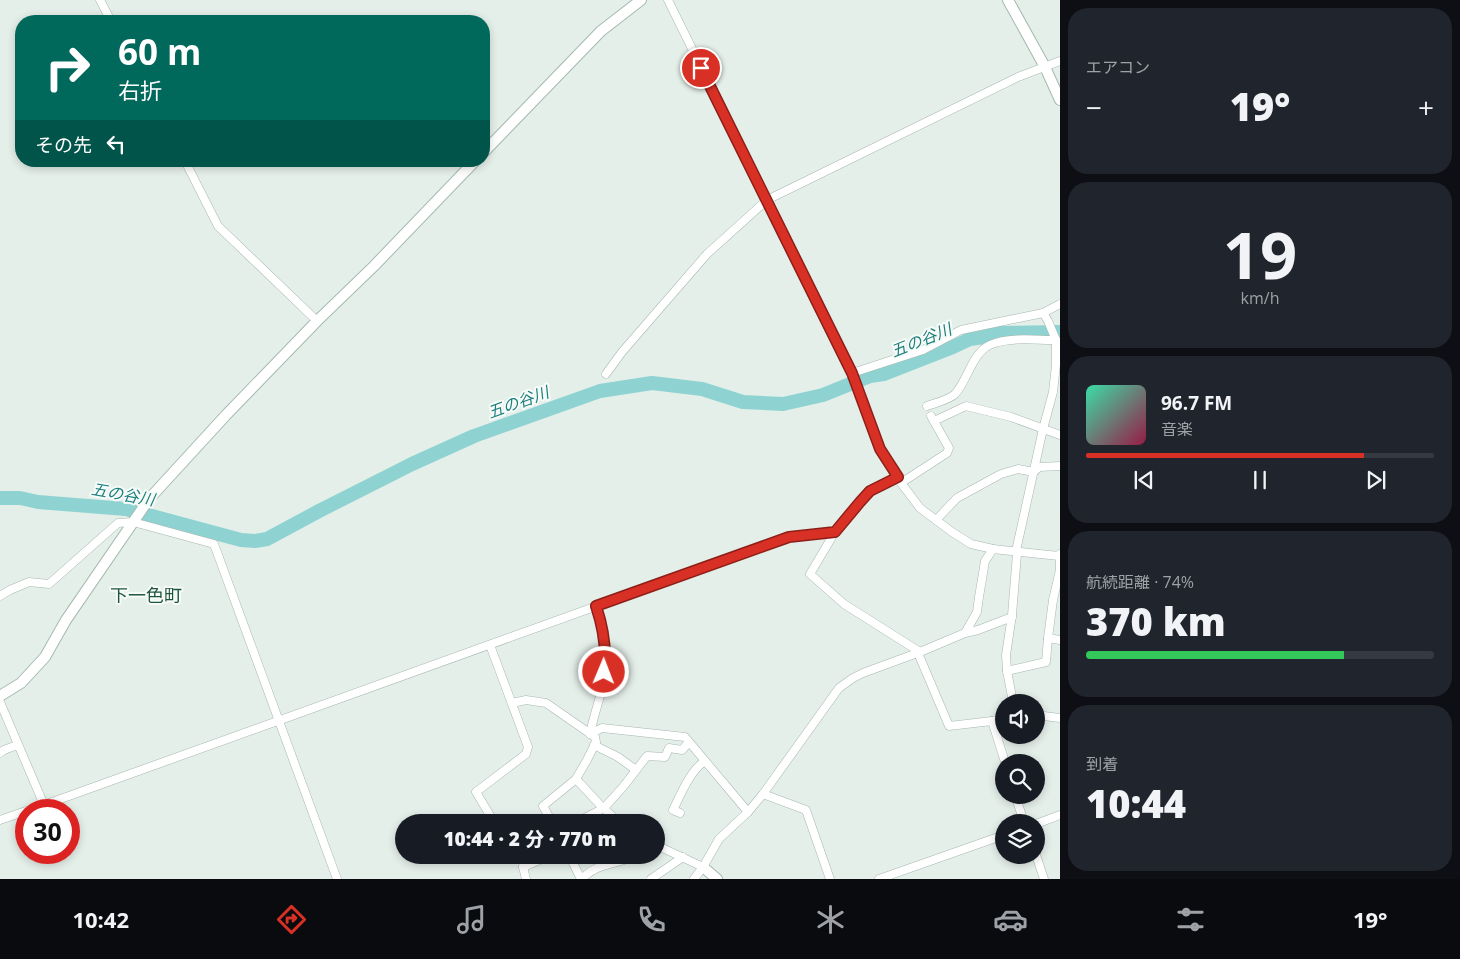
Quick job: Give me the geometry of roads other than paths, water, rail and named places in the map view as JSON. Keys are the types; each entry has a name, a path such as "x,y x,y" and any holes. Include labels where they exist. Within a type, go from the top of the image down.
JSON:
{"street":[{"path":"100,0 109,15"},
{"path":"668,0 852,373 880,449 900,480 920,508 971,544 993,549 1060,555 1060,570 1048,638 1046,662 1007,671"},
{"path":"1008,0 1045,67 1060,100"},
{"path":"490,146 601,32 638,1"},
{"path":"606,374 622,352 707,254 767,200 1018,77 1060,61"},
{"path":"188,167 218,226 317,321"},
{"path":"0,696 22,683 45,657 66,620 149,499 226,415 469,167"},
{"path":"852,373 923,350 961,330 1043,313 1060,304"},
{"path":"1011,694 1006,655 1012,617 1016,551 1053,392 1056,365 1056,340 1043,313"},
{"path":"927,406 954,396 982,350 993,343 1020,339 1056,340"},
{"path":"995,720 949,726 919,652 844,604 810,574 835,532 870,491 900,480 947,453 949,448 932,419 966,406 1011,417 1060,435"},
{"path":"1034,472 1038,467 1060,466"},
{"path":"936,520 957,498 1001,474 1018,469 1034,472"},
{"path":"0,596 29,582 49,584 118,523 133,522 214,544 337,879"},
{"path":"61,799 789,537 835,532"},
{"path":"965,633 977,612 986,561 993,549"},
{"path":"590,734 593,716 603,688 606,656 601,622 596,606"},
{"path":"694,879 719,839 748,812 763,794 845,683 863,673 965,633 1012,617"},
{"path":"1048,638 1060,640"},
{"path":"489,814 476,792 526,754 528,747 490,645"},
{"path":"512,703 526,700 546,703 595,737 596,742 576,779 543,806 548,814"},
{"path":"0,702 41,799"},
{"path":"1045,716 1060,718"},
{"path":"992,721 1002,754"},
{"path":"590,734 602,728 685,737 748,812"},
{"path":"593,814 604,808 647,756 665,757 669,748 682,750 689,742"},
{"path":"0,753 18,745"},
{"path":"594,745 618,757 636,770"},
{"path":"680,813 673,810 700,764 705,761"},
{"path":"576,779 610,814"},
{"path":"763,794 806,810 830,879"},
{"path":"0,820 15,815"},
{"path":"1045,821 1060,815"},
{"path":"879,879 995,838"},
{"path":"665,849 703,867 716,879"},
{"path":"651,879 683,857"},
{"path":"524,864 526,879"},
{"path":"523,867 530,864"},
{"path":"574,864 581,879 588,872 604,864"},
{"path":"1039,864 1044,879"}],"waterway":[{"name":"五の谷川","path":"0,498 20,498 38,502 126,509 241,540 255,541 267,539 412,464 474,436 600,391 652,383 702,389 743,402 783,404 823,395 870,376 884,374 970,339 996,333 1060,332"}],"district":[{"name":"下一色町","path":"146,595"}]}
